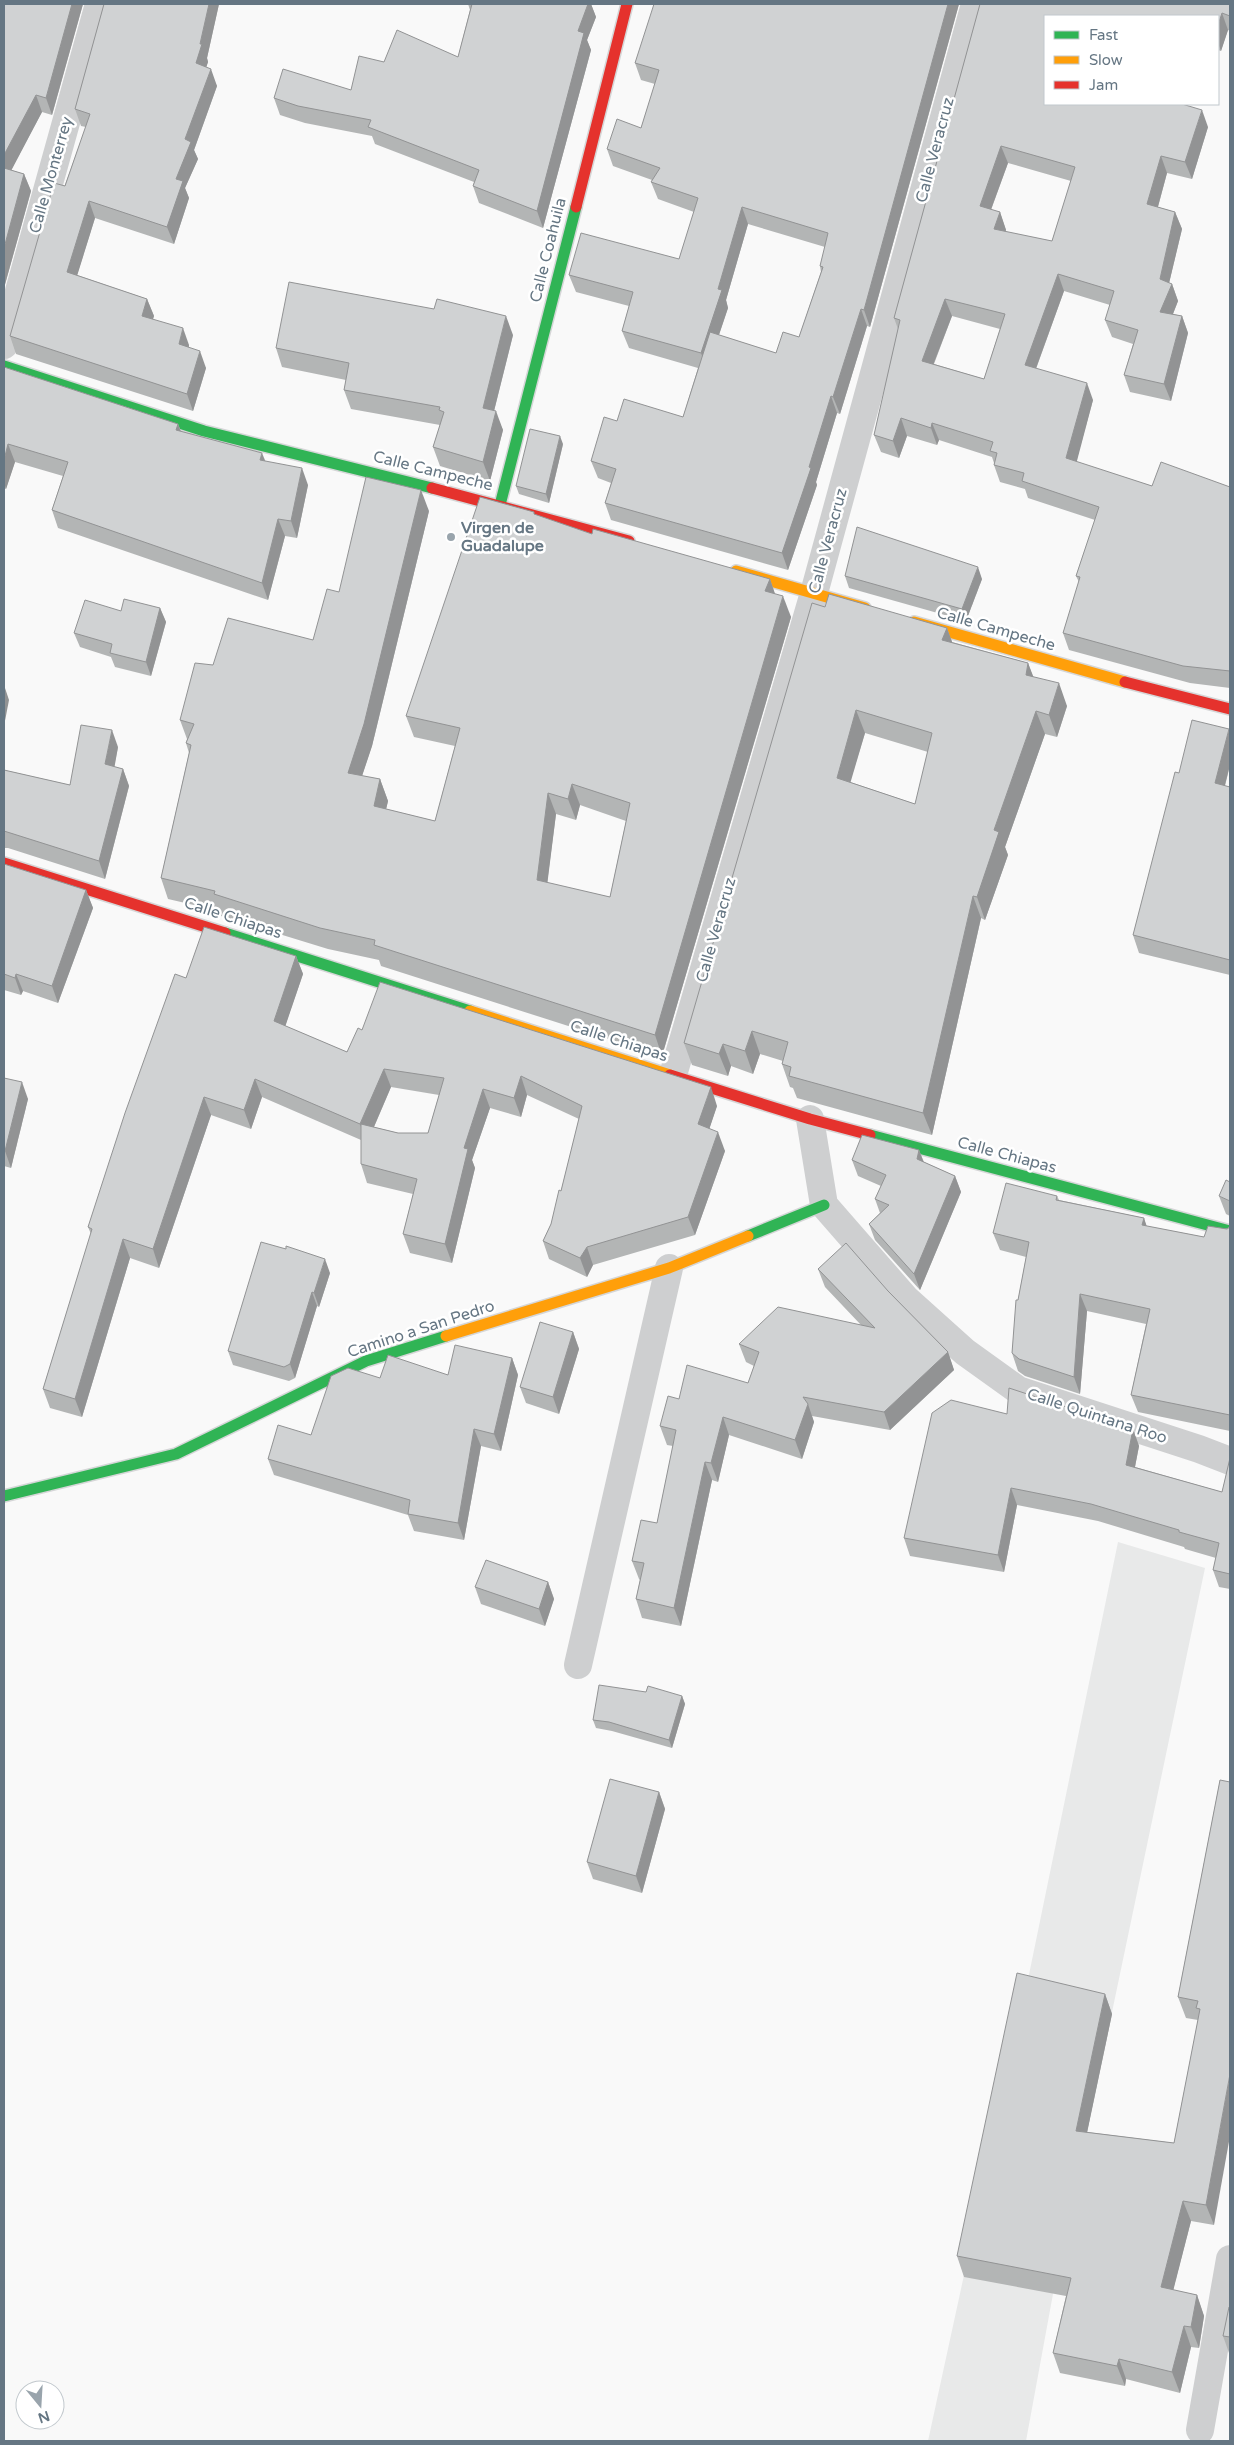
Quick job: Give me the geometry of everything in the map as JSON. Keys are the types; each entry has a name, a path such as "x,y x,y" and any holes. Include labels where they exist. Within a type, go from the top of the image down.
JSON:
{"street":[{"name":"Calle Monterrey","path":"4,345 99,4"},
{"name":"Calle Coahuila","path":"500,505 627,4"},
{"name":"Calle Veracruz","path":"673,1075 814,593 975,4"},
{"name":"Calle Campeche","path":"4,366 204,430 500,505 642,545"},
{"path":"728,569 880,612"},
{"name":"Calle Campeche","path":"899,618 1166,694 1230,709"},
{"name":"Calle Chiapas","path":"4,862 810,1119 1230,1231"},
{"path":"810,1119 824,1205"},
{"name":"Camino a San Pedro","path":"4,1496 176,1454 366,1361 669,1268 824,1205"},
{"name":"Calle Quintana Roo","path":"824,1205 906,1299 964,1352 1018,1390 1199,1449 1230,1462"},
{"path":"578,1666 669,1268"},
{"path":"1200,2430 1230,2259"}],"shaded area":[{"path":"1118,1542 1205,1568 1053,2294 1026,2441 928,2441 1025,1994"}],"building":[{"path":"4,4 72,4 46,98 36,95 4,155"},
{"path":"104,4 209,4 200,44 202,44 196,63 211,69 185,139 191,142 176,179 183,181 167,227 89,201 67,272 147,299 142,316 183,328 179,344 200,351 187,394 10,336 54,183 65,186 90,114 75,109"},
{"path":"472,4 588,4 578,31 584,33 537,211 473,186 479,170 368,127 371,120 298,106 274,98 283,69 351,90 359,56 384,62 397,30 458,57"},
{"path":"654,4 948,4 864,310 861,309 833,397 831,396 809,467 811,468 782,553 605,503 616,469 591,461 604,417 617,421 624,399 683,417 710,332 776,353 783,332 799,337 823,267 820,266 828,233 742,207 718,289 722,290 701,353 622,331 633,292 569,275 581,233 679,259 698,198 651,182 660,168 607,149 617,119 641,128 659,70 635,63"},
{"path":"980,4 1230,4 1230,16 1222,13 1219,22 1219,15 1044,15 1044,105 1185,105 1202,110 1185,162 1161,156 1147,204 1175,212 1160,279 1172,284 1160,312 1182,316 1164,384 1124,375 1138,330 1105,320 1114,291 1058,274 1025,365 1087,383 1066,458 1152,486 1161,462 1230,487 1230,671 1183,666 1063,633 1080,577 1076,576 1099,507 1022,481 1024,473 994,465 997,453 990,451 993,442 932,423 931,428 901,418 893,441 874,435 900,320 894,318","holes":["1001,146 1075,167 1052,241 994,229 1000,212 980,206","945,299 1005,314 984,379 922,361"]},
{"path":"4,168 24,174 4,248"},
{"path":"289,282 434,309 437,299 506,316 483,408 496,411 483,462 433,447 444,412 439,410 440,407 344,390 349,363 276,348"},
{"path":"4,367 178,424 176,430 262,453 260,460 302,468 291,521 278,519 262,583 52,510 68,462 8,444 4,460"},
{"path":"530,429 560,436 546,494 516,486"},
{"path":"366,477 421,490 364,724 348,773 380,779 374,806 435,821 460,728 406,716 480,497 534,512 534,514 592,534 593,529 770,579 765,591 783,596 655,1035 374,945 375,940 320,928 214,894 215,891 161,878 191,745 186,743 194,724 180,720 195,663 213,665 228,618 313,640 327,589 339,592","holes":["572,784 630,803 610,897 537,880 548,793 568,799"]},
{"path":"857,527 978,567 962,609 845,576"},
{"path":"829,594 947,628 942,640 1028,663 1026,675 1059,683 1049,715 1036,711 994,830 999,832 977,897 973,896 923,1113 789,1076 791,1067 782,1064 788,1042 752,1031 745,1051 723,1044 719,1054 684,1043 812,603 825,607","holes":["856,710 932,733 915,804 837,778"]},
{"path":"124,599 160,608 146,662 110,653 112,644 74,633 85,600 121,611"},
{"path":"1192,720 1229,729 1215,783 1230,787 1230,960 1133,935 1175,772 1179,773"},
{"path":"81,725 112,730 105,764 123,769 99,861 4,831 4,770 70,785"},
{"path":"4,864 86,890 52,986 16,974 15,978 4,974"},
{"path":"204,927 296,956 274,1021 347,1052 358,1028 362,1030 380,982 711,1087 698,1124 718,1132 688,1217 587,1247 580,1258 543,1241 551,1224 559,1190 561,1191 582,1106 521,1076 514,1098 483,1089 464,1148 468,1149 445,1244 403,1234 417,1179 361,1164 361,1124 398,1133 428,1133 444,1078 384,1069 360,1124 255,1079 244,1110 204,1097 153,1249 123,1239 75,1399 43,1389 92,1229 88,1227 125,1113 175,974 186,978"},
{"path":"4,1078 22,1082 5,1151 4,1150"},
{"path":"862,1135 919,1150 917,1159 955,1176 914,1274 869,1224 889,1205 875,1199 886,1175 852,1160"},
{"path":"1226,1180 1230,1182 1230,1201 1219,1196"},
{"path":"1006,1183 1057,1196 1056,1200 1144,1218 1142,1225 1204,1237 1208,1226 1227,1229 1230,1227 1230,1415 1131,1395 1150,1309 1080,1294 1074,1377 1019,1359 1012,1353 1016,1300 1018,1300 1029,1242 993,1233"},
{"path":"261,1242 286,1249 286,1246 325,1259 314,1293 312,1292 290,1364 284,1367 228,1351"},
{"path":"846,1243 888,1291 948,1352 884,1412 803,1397 808,1404 795,1440 723,1417 711,1463 705,1462 674,1608 636,1599 644,1563 632,1561 641,1520 657,1523 676,1430 660,1426 668,1396 679,1399 687,1365 748,1383 759,1352 739,1344 778,1307 875,1328 818,1269"},
{"path":"540,1322 573,1332 553,1397 520,1387"},
{"path":"455,1345 512,1358 494,1434 474,1429 458,1523 408,1514 410,1500 268,1459 278,1425 311,1435 331,1376 348,1368 380,1378 388,1355 448,1375"},
{"path":"1009,1388 1133,1429 1126,1465 1222,1492 1230,1458 1230,1574 1213,1570 1219,1543 1091,1504 1011,1488 998,1555 904,1538 932,1413 951,1400 1007,1414"},
{"path":"486,1560 548,1582 539,1609 475,1587"},
{"path":"599,1685 646,1692 648,1686 682,1696 669,1740 609,1722 593,1720"},
{"path":"610,1779 659,1792 636,1876 587,1862"},
{"path":"1220,1780 1230,1782 1230,2074 1206,2205 1183,2201 1161,2287 1197,2295 1191,2327 1184,2326 1172,2372 1119,2359 1117,2366 1053,2353 1071,2278 957,2256 1017,1973 1105,1994 1076,2131 1174,2143 1200,2009 1196,2008 1198,2001 1178,1997"},
{"path":"1230,2307 1230,2337 1223,2336"}],"traffic: fast":[{"path":"500,505 576,207"},
{"path":"4,366 204,431 432,488"},
{"path":"225,933 470,1011"},
{"path":"870,1135 1230,1231"},
{"path":"748,1236 824,1205"},
{"path":"4,1496 176,1454 366,1361 446,1336"}],"traffic: slow":[{"path":"736,571 865,608"},
{"path":"914,622 1125,682"},
{"path":"470,1011 670,1075"},
{"path":"446,1336 669,1268 748,1236"}],"traffic: jam":[{"path":"576,207 627,4"},
{"path":"432,488 629,541"},
{"path":"1125,682 1230,709"},
{"path":"4,863 225,933"},
{"path":"670,1075 810,1119 870,1135"}],"place":[{"name":"Virgen de Guadalupe","path":"451,537"}]}
